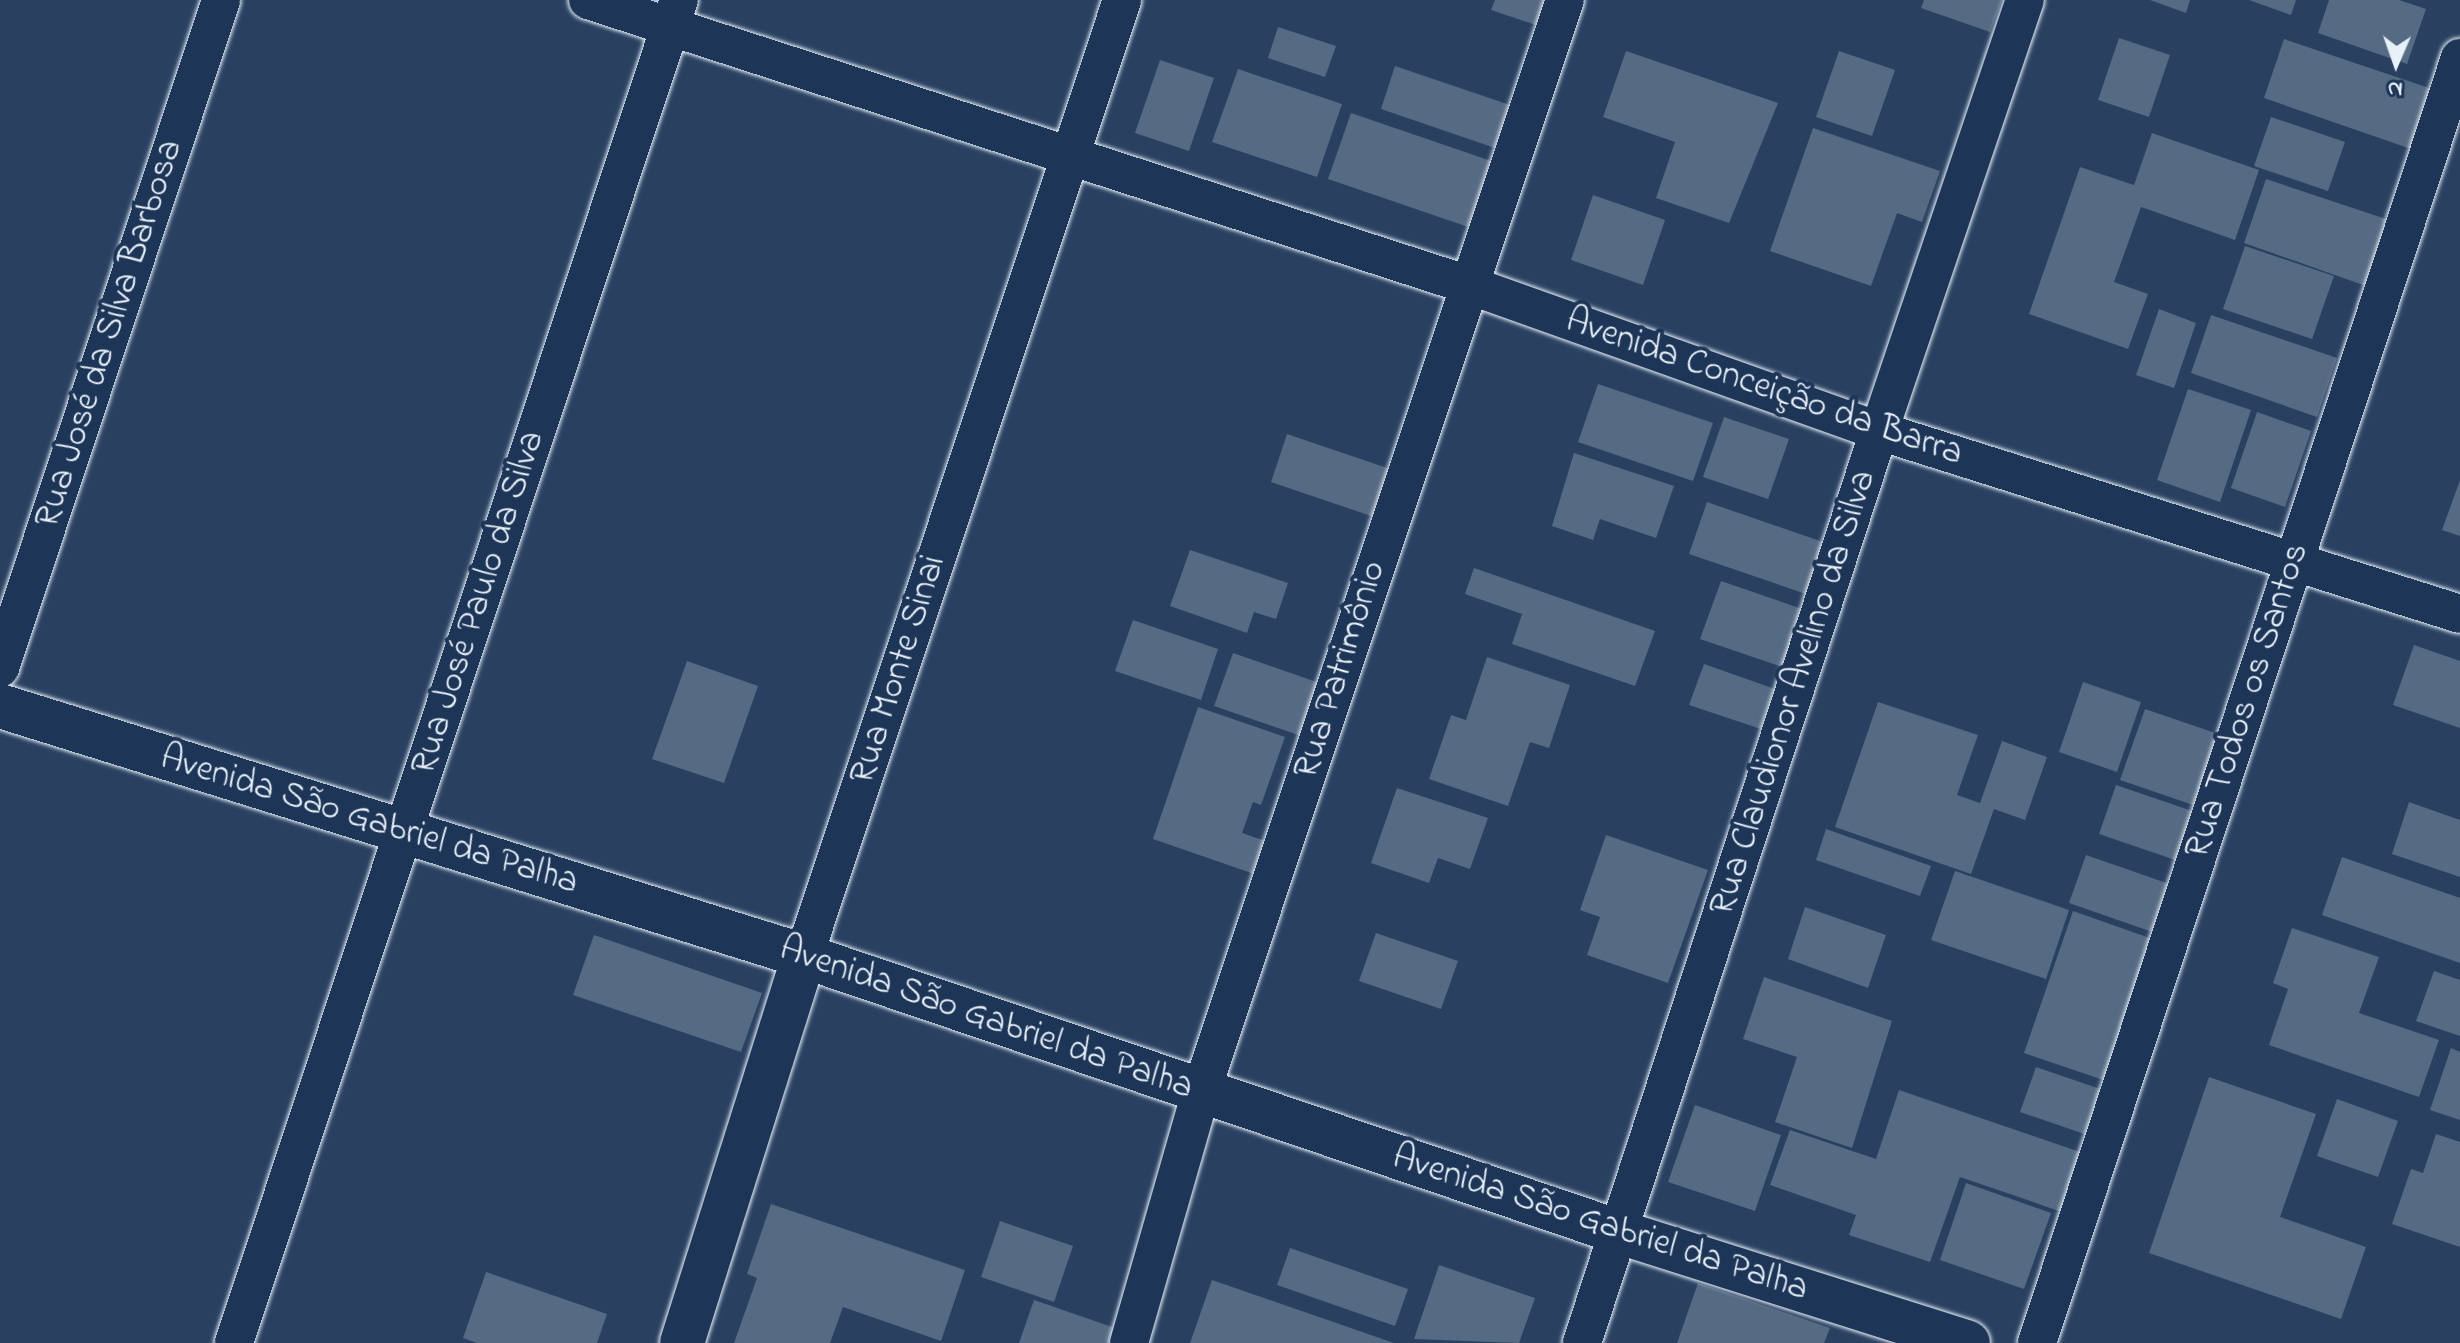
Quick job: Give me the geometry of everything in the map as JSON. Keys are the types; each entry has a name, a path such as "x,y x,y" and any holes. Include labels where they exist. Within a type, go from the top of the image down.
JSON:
{"main road":[{"name":"Avenida São Gabriel da Palha","path":"0,706 804,956 1619,1232 1968,1343"},
{"name":"Rua Monte Sinai","path":"682,1343 804,956"}],"street":[{"name":"Rua José da Silva Barbosa","path":"0,668 221,0"},
{"name":"Avenida Conceição da Barra","path":"588,0 674,13 1068,158 1469,285 1879,431 2460,614"},
{"name":"Rua Monte Sinai","path":"804,956 1122,0"},
{"name":"Rua Patrimônio","path":"1129,1343 1201,1092 1565,0"},
{"name":"Rua Claudionor Avelino da Silva","path":"1582,1343 1879,431 2025,0"},
{"name":"Rua José Paulo da Silva","path":"234,1343 674,13"},
{"name":"Rua Todos os Santos","path":"2037,1343 2460,58"}],"building":[{"path":"1495,0 1552,0 1542,27 1491,10"},
{"path":"1924,0 2002,0 1990,32 1921,8"},
{"path":"2150,0 2190,0 2186,13"},
{"path":"2249,0 2296,0 2291,15"},
{"path":"2329,0 2399,0 2426,9 2407,64 2318,33"},
{"path":"1278,27 1336,46 1325,77 1268,58"},
{"path":"2119,38 2170,55 2149,117 2098,100"},
{"path":"2284,39 2435,90 2414,150 2264,98"},
{"path":"1626,51 1778,103 1729,223 1656,198 1675,142 1603,117"},
{"path":"1839,51 1895,70 1872,136 1816,117"},
{"path":"1160,60 1214,78 1189,151 1135,133"},
{"path":"1395,66 1510,105 1495,148 1381,109"},
{"path":"1238,69 1342,104 1317,177 1212,142"},
{"path":"1351,113 1503,165 1480,231 1328,179"},
{"path":"2271,117 2345,142 2328,191 2254,166"},
{"path":"1813,128 1940,171 1922,222 1897,213 1871,286 1770,251"},
{"path":"2152,133 2259,170 2235,240 2141,207 2114,282 2148,294 2128,349 2029,314 2080,167 2134,185"},
{"path":"2266,179 2389,220 2366,286 2244,243"},
{"path":"1593,195 1665,220 1643,285 1571,260"},
{"path":"2245,246 2334,276 2312,339 2223,309"},
{"path":"2159,309 2196,323 2174,388 2136,375"},
{"path":"2211,315 2337,358 2317,417 2191,373"},
{"path":"1598,384 1713,423 1693,481 1578,442"},
{"path":"2188,389 2251,410 2220,502 2157,480"},
{"path":"2257,412 2311,431 2285,507 2231,488"},
{"path":"1724,417 1789,439 1768,499 1703,477"},
{"path":"1287,434 1390,469 1374,517 1271,482"},
{"path":"1574,453 1674,486 1656,538 1600,519 1593,540 1552,526"},
{"path":"2460,480 2460,536 2442,530"},
{"path":"1707,502 1823,542 1806,594 1689,554"},
{"path":"1190,550 1288,583 1276,619 1254,612 1247,633 1170,606"},
{"path":"1474,568 1655,631 1635,686 1512,644 1522,614 1465,594"},
{"path":"1721,581 1805,610 1785,668 1700,639"},
{"path":"1133,620 1218,649 1201,700 1115,671"},
{"path":"2414,645 2460,661 2460,728 2393,705"},
{"path":"1233,653 1325,685 1307,738 1214,706"},
{"path":"1487,657 1570,685 1549,748 1530,742 1508,806 1429,779 1451,715 1466,720"},
{"path":"687,661 758,686 724,783 652,759"},
{"path":"1704,664 1775,689 1761,729 1689,705"},
{"path":"2083,682 2141,702 2117,772 2059,752"},
{"path":"1878,702 1978,735 1957,795 1980,803 2002,741 2047,757 2025,820 1994,809 1971,874 1835,827"},
{"path":"1198,707 1285,737 1261,805 1253,802 1242,833 1271,843 1260,876 1153,839"},
{"path":"2145,709 2227,737 2202,808 2120,780"},
{"path":"2116,785 2204,815 2187,864 2099,834"},
{"path":"1397,788 1488,818 1470,869 1438,858 1429,883 1371,863"},
{"path":"2409,802 2460,820 2460,877 2392,854"},
{"path":"1826,829 1931,866 1920,896 1816,860"},
{"path":"1606,835 1708,870 1668,983 1587,955 1600,917 1580,910"},
{"path":"2086,855 2181,888 2164,936 2069,903"},
{"path":"2342,857 2460,898 2460,963 2322,915"},
{"path":"1955,871 2069,910 2046,979 1931,940"},
{"path":"1805,907 1886,935 1868,988 1788,959"},
{"path":"2073,911 2164,943 2115,1084 2024,1053"},
{"path":"2292,928 2379,957 2359,1013 2439,1040 2419,1097 2269,1045 2288,989 2273,983"},
{"path":"1376,933 1458,961 1441,1009 1359,981"},
{"path":"594,935 762,993 741,1052 573,995"},
{"path":"2434,971 2460,980 2460,1036 2416,1021"},
{"path":"1764,977 1892,1021 1852,1148 1775,1122 1797,1057 1743,1039"},
{"path":"2451,1048 2460,1052 2460,1120 2430,1110"},
{"path":"2036,1067 2109,1092 2093,1137 2020,1112"},
{"path":"2209,1077 2316,1114 2280,1217 2366,1247 2341,1319 2149,1253"},
{"path":"1899,1090 2086,1154 2065,1213 1960,1177 1930,1262 1849,1235 1856,1215 1770,1185 1790,1130 1876,1159"},
{"path":"2337,1099 2398,1121 2378,1177 2317,1156"},
{"path":"1695,1105 1781,1135 1755,1211 1668,1182"},
{"path":"2436,1134 2460,1142 2460,1247 2392,1224 2411,1169 2423,1173"},
{"path":"1966,1183 2051,1213 2024,1289 1940,1260"},
{"path":"771,1204 965,1270 941,1341 843,1307 830,1343 734,1343 757,1278 747,1274"},
{"path":"1000,1221 1073,1246 1054,1302 981,1277"},
{"path":"1290,1248 1408,1289 1395,1326 1277,1285"},
{"path":"1439,1265 1535,1298 1519,1343 1414,1339"},
{"path":"486,1272 607,1314 597,1343 477,1343 463,1338"},
{"path":"1212,1280 1394,1343 1190,1343"},
{"path":"1698,1283 1830,1328 1824,1343 1677,1343"},
{"path":"1034,1300 1118,1329 1113,1343 1019,1343"}]}
